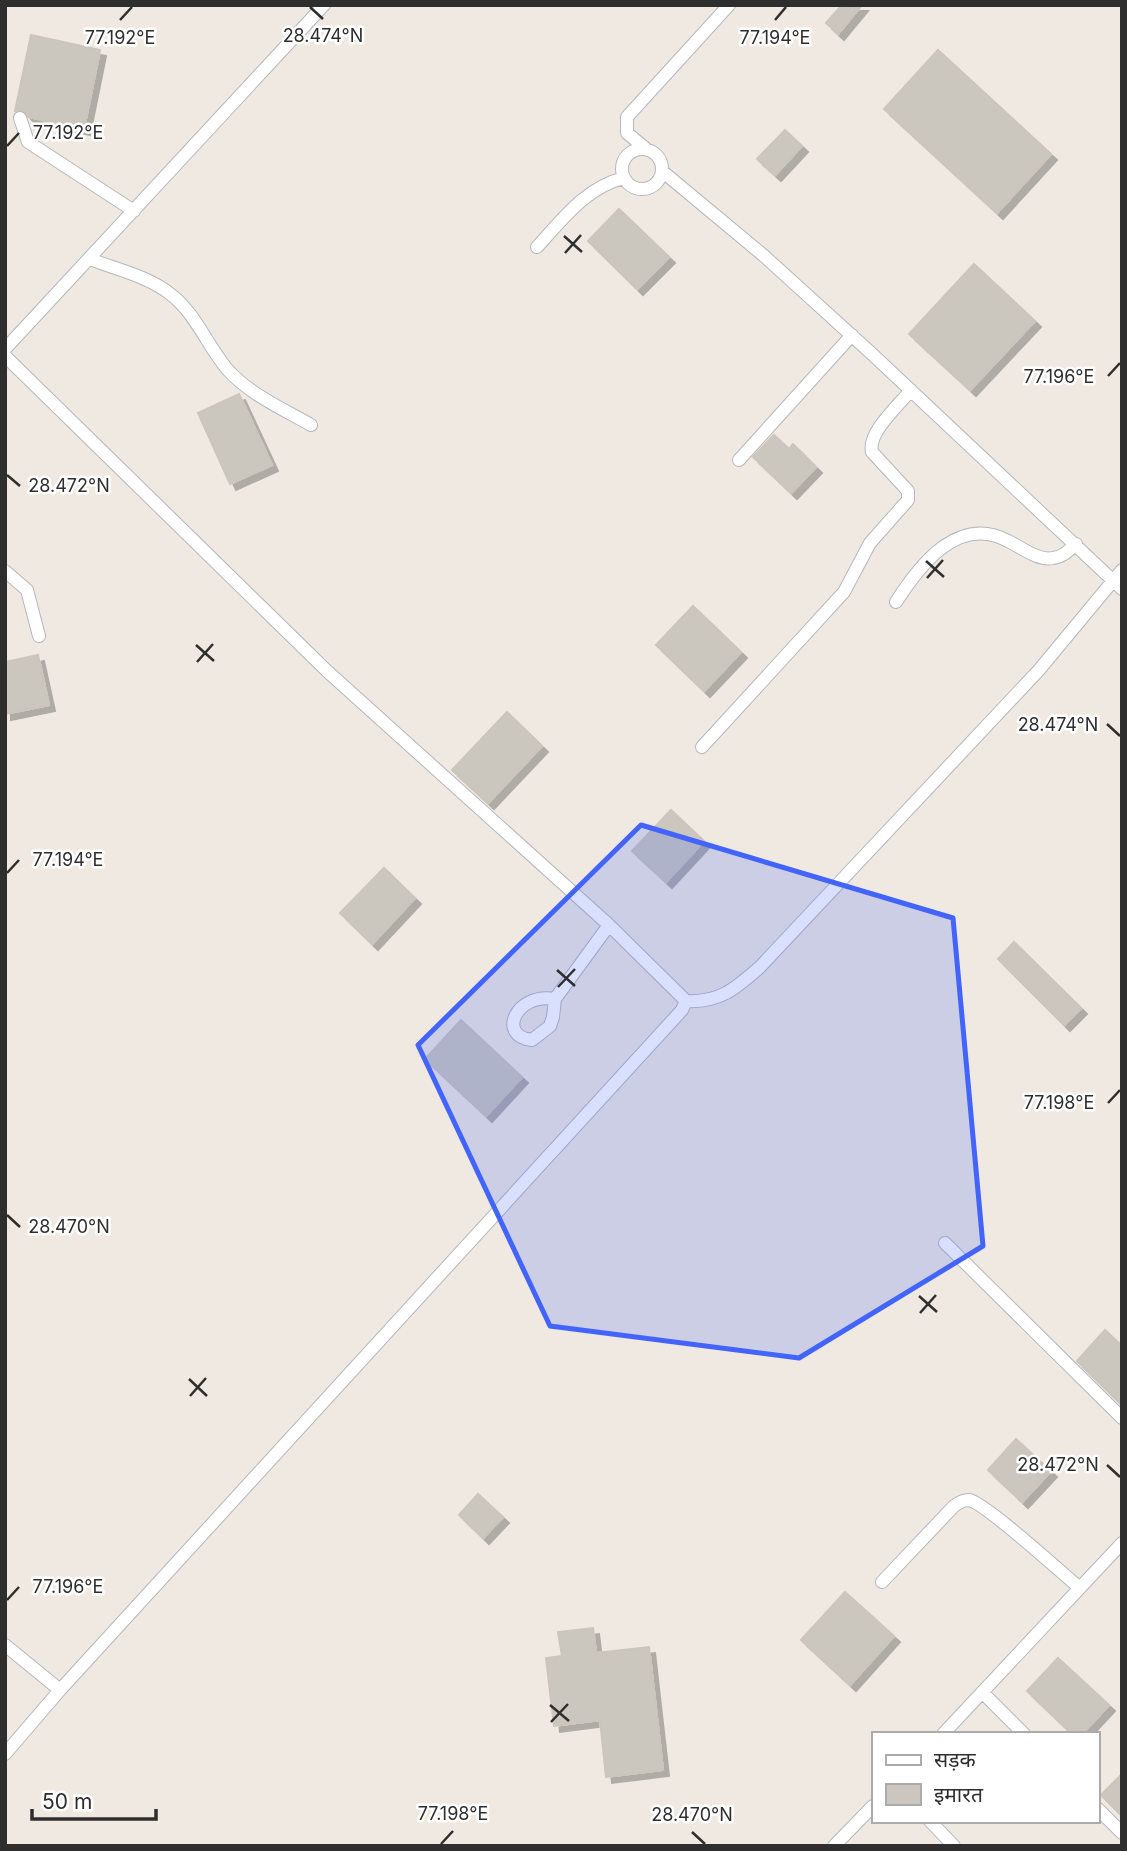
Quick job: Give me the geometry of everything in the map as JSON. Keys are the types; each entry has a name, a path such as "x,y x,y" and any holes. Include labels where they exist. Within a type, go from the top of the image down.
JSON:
{"street":[{"path":"5,349 324,5"},
{"path":"5,356 327,671 609,925 686,1001 705,1002 722,996 740,985 760,967 1030,679 1119,579 1076,544 763,255 662,171 658,156 627,134 627,117 729,5"},
{"path":"20,118 28,142 134,211"},
{"path":"645,148 634,150 625,157 621,167 624,178 633,187 646,189 657,183 662,171"},
{"path":"537,247 590,193 603,184 624,178"},
{"path":"90,259 154,284 171,294 194,318 224,366 233,375 269,401 311,425"},
{"path":"739,460 852,335"},
{"path":"702,747 845,592 870,543 908,500 908,491 870,447 874,434 911,390"},
{"path":"896,602 922,565 938,550 956,540 972,535 992,534 1036,555 1051,559 1063,555 1076,544"},
{"path":"5,570 27,590 39,636"},
{"path":"555,999 609,925"},
{"path":"5,1754 60,1690 682,1010 686,1001"},
{"path":"945,1243 1122,1418"},
{"path":"882,1582 954,1506 970,1500 990,1512 1080,1588"},
{"path":"945,1732 1122,1543"},
{"path":"5,1645 60,1690"},
{"path":"982,1692 1022,1732"},
{"path":"834,1846 872,1807"},
{"path":"1099,1810 1120,1832 1121,1846"},
{"path":"932,1823 954,1846"}],"highlighted area":[{"path":"641,825 953,918 983,1246 799,1358 550,1326 418,1045"}],"building":[{"path":"842,5 862,5 838,34 826,23"},
{"path":"31,35 100,50 84,129 29,117 22,110 15,111"},
{"path":"938,50 1051,154 997,213 884,109"},
{"path":"785,130 802,146 775,175 757,159"},
{"path":"619,209 669,257 637,289 588,241"},
{"path":"974,264 1035,321 970,390 909,334"},
{"path":"239,394 272,465 230,484 198,413"},
{"path":"774,435 789,449 793,444 816,467 791,493 753,457"},
{"path":"693,606 741,652 704,691 656,645"},
{"path":"38,655 49,705 5,714 5,662"},
{"path":"507,712 542,746 488,803 452,770"},
{"path":"671,810 704,841 666,882 632,851"},
{"path":"384,868 415,898 372,944 340,913"},
{"path":"1014,942 1081,1008 1064,1025 998,959"},
{"path":"461,1020 522,1077 486,1116 425,1059"},
{"path":"1105,1330 1122,1346 1122,1405 1077,1361"},
{"path":"1016,1439 1051,1471 1022,1502 988,1470"},
{"path":"478,1494 503,1517 483,1538 459,1515"},
{"path":"845,1592 894,1636 850,1685 801,1640"},
{"path":"593,1628 596,1653 649,1647 663,1770 606,1777 600,1720 554,1726 546,1658 562,1656 558,1632"},
{"path":"1058,1658 1109,1705 1084,1732 1070,1732 1027,1691"},
{"path":"1122,1774 1122,1816 1101,1795"}]}
